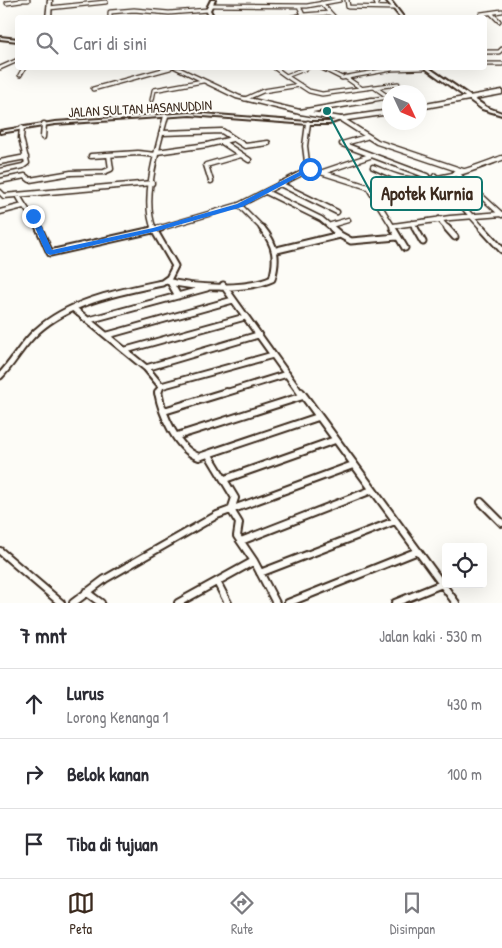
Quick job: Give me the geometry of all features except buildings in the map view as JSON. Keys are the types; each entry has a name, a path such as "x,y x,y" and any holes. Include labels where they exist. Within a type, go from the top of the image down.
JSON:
{"highway":[{"path":"48,15 50,0"},
{"path":"181,70 245,99 300,112 341,118 382,113"},
{"path":"427,106 502,92"}],"street":[{"path":"7,3 28,0"},
{"path":"208,10 213,0"},
{"path":"211,5 299,6 340,0"},
{"path":"347,0 348,7 393,7"},
{"path":"375,0 377,6"},
{"path":"388,0 401,15"},
{"path":"49,8 106,1 114,12"},
{"path":"262,1 263,5"},
{"path":"321,4 330,13"},
{"path":"364,4 393,7"},
{"path":"299,6 303,15 330,13"},
{"path":"109,15 109,13 114,12 148,9 170,12 208,10"},
{"path":"208,10 210,15"},
{"path":"481,14 502,11"},
{"path":"491,13 499,21"},
{"path":"495,16 502,17"},
{"path":"0,38 15,40"},
{"path":"487,52 499,52 502,49"},
{"path":"0,68 15,62"},
{"path":"487,64 502,64"},
{"path":"20,75 23,70"},
{"path":"93,89 164,70"},
{"path":"278,70 309,91 324,94 398,84"},
{"path":"286,76 302,70"},
{"path":"345,78 387,70"},
{"path":"429,70 484,108 502,114"},
{"path":"328,71 345,78 361,88"},
{"path":"152,100 154,90 203,81"},
{"path":"245,99 263,91 301,85"},
{"path":"374,87 382,92"},
{"path":"300,112 382,98"},
{"name":"JALAN SULTAN HASANUDDIN","path":"0,132 44,124 202,114 308,123 329,123 341,118"},
{"path":"166,116 152,183 151,205 152,225 175,266 168,282"},
{"path":"341,118 377,142 463,171"},
{"path":"308,123 304,158 308,170"},
{"path":"43,136 44,124"},
{"path":"0,171 25,165 26,157 21,138 22,128"},
{"path":"162,133 222,131 232,139 248,146 268,143"},
{"path":"366,136 342,144 370,156 433,177 502,250"},
{"path":"91,156 138,153 157,154 232,139"},
{"path":"222,142 249,160"},
{"path":"211,182 206,166 240,154"},
{"path":"0,181 25,176 30,180 71,173 104,172 111,169 108,155"},
{"path":"322,172 370,156"},
{"path":"0,162 26,157"},
{"path":"373,167 406,179 433,177 463,171 502,158"},
{"path":"18,195 24,206 33,216 50,253 155,230 239,205 308,170 322,172 368,186 405,248"},
{"path":"455,172 502,215"},
{"path":"0,192 4,196 152,183"},
{"path":"280,184 337,212"},
{"path":"266,192 331,225 340,235 351,242 397,236"},
{"path":"89,320 212,287 269,282 274,274 277,250 269,236 239,205"},
{"path":"0,212 24,206"},
{"path":"393,226 439,219 502,215"},
{"path":"439,219 455,237"},
{"path":"331,225 348,220"},
{"path":"412,223 423,242"},
{"path":"277,250 340,235"},
{"path":"168,282 178,296"},
{"path":"0,376 27,340 39,329 74,309 108,296 168,282 212,287"},
{"path":"223,285 334,440 442,584 395,603"},
{"path":"108,335 233,300"},
{"path":"74,309 126,350 146,368 161,386"},
{"path":"126,350 245,317"},
{"path":"146,368 258,335"},
{"path":"161,386 273,355"},
{"path":"164,411 287,374"},
{"path":"161,386 158,393 164,411 177,436 191,455 200,457 318,418"},
{"path":"177,436 302,396"},
{"path":"225,479 334,440"},
{"path":"209,455 235,498 231,512 239,523 237,534 240,541 254,561 276,603"},
{"path":"73,603 86,592 134,562 217,514 353,465"},
{"path":"240,541 372,490"},
{"path":"481,502 502,523"},
{"path":"260,573 395,520"},
{"path":"0,551 61,603"},
{"path":"288,603 418,551"},
{"path":"178,603 254,561"},
{"path":"217,582 228,603"},
{"path":"445,588 456,603"},
{"path":"86,592 101,603"}],"place":[{"name":"Apotek Kurnia","path":"327,111"}],"route":[{"path":"33,216 50,253 155,230 203,217 239,205 310,169"}]}
